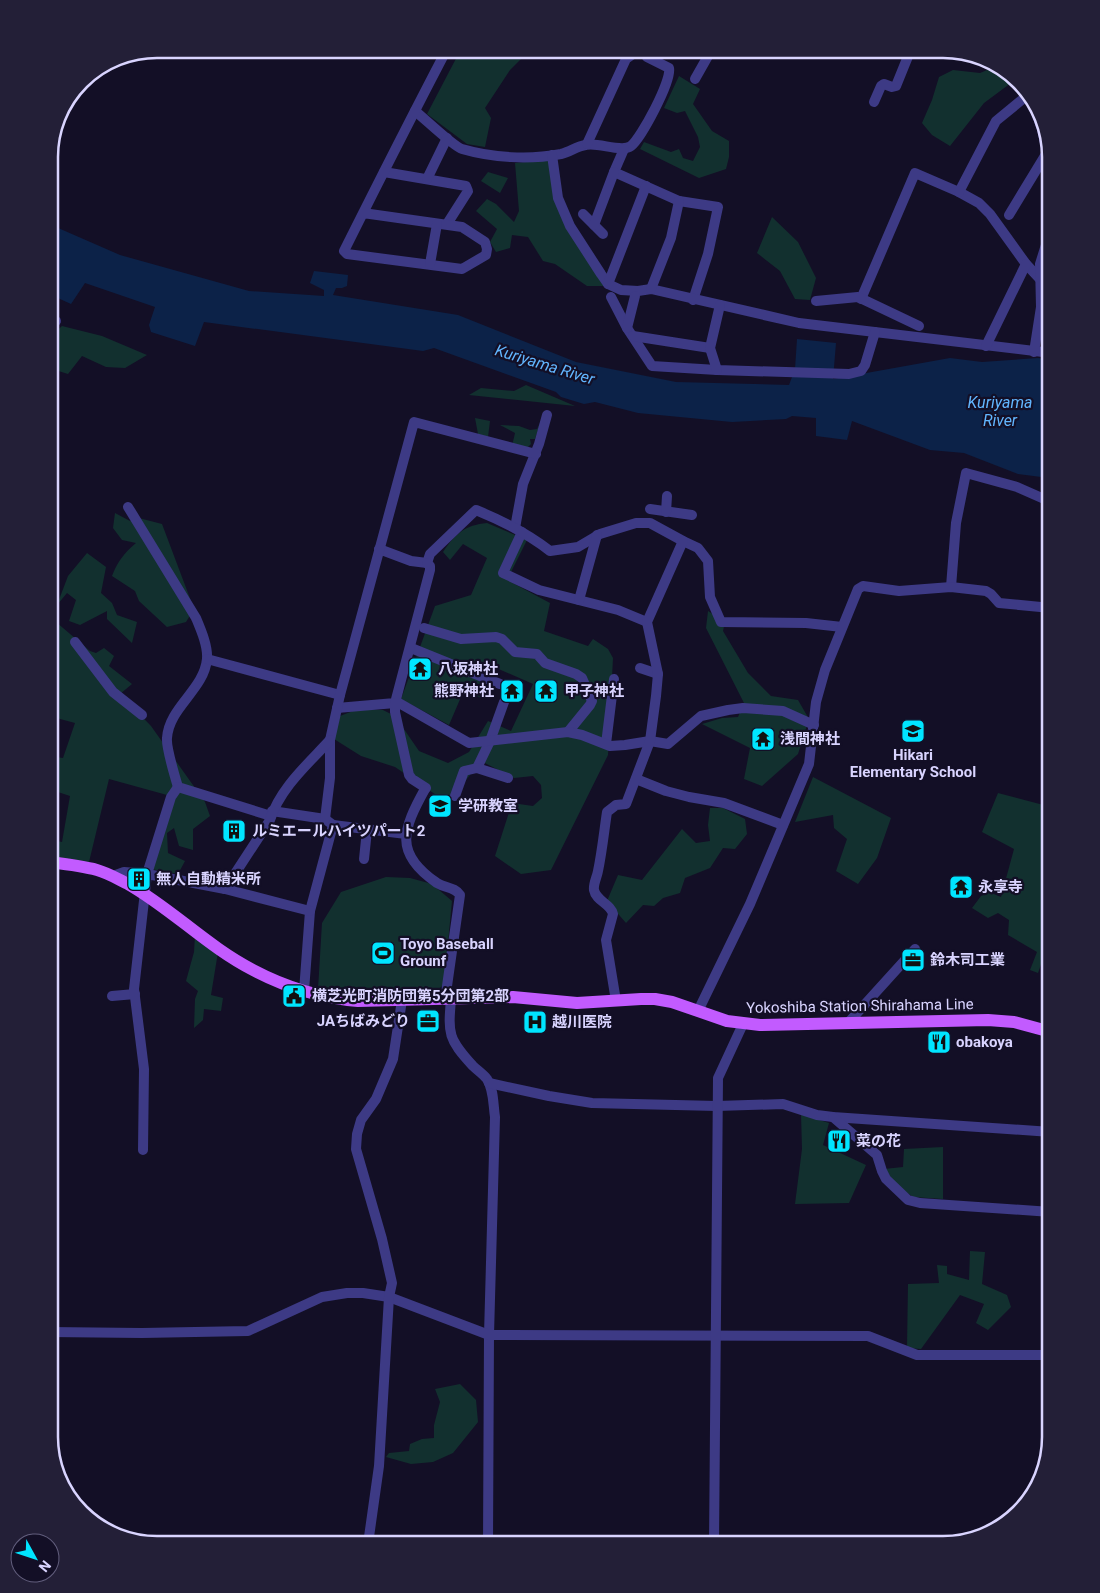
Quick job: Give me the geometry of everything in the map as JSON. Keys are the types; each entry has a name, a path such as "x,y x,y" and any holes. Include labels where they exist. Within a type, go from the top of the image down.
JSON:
{"main road":[{"name":"Yokoshiba Station Shirahama Line","path":"58,863 89,868 113,876 144,893 252,970 284,986 332,999 358,1001 513,997 577,1004 655,999 672,1002 743,1024 996,1021 1014,1022 1042,1030"}],"street":[{"path":"363,214 462,227 485,242 486,255 462,270 430,264 347,254 344,251 442,58"},
{"path":"587,144 627,58"},
{"path":"415,111 460,148 500,157 562,154 587,144 607,145 624,149 631,146 638,136 665,91 670,74 669,68 646,58"},
{"path":"695,79 707,58"},
{"path":"874,102 880,86 884,84 892,87 896,86 907,58"},
{"path":"960,192 996,121 1024,99"},
{"path":"427,179 447,138"},
{"path":"594,225 624,149"},
{"path":"552,155 558,198 570,226 608,284 621,290 638,291 651,289 799,323 1042,352"},
{"path":"1009,215 1042,161"},
{"path":"384,172 466,186 468,191 442,224 430,264"},
{"path":"614,172 679,201 718,207 708,254 693,300"},
{"path":"861,299 915,173 960,192 979,203 1006,234 1026,264 1040,279"},
{"path":"608,284 646,186"},
{"path":"651,289 670,238 679,201"},
{"path":"583,214 602,234"},
{"path":"1034,352 1041,306 1040,264 1042,258"},
{"path":"986,346 1026,264"},
{"path":"630,332 635,296"},
{"path":"611,297 630,332 652,366 849,374 861,370 865,366 875,332"},
{"path":"816,301 858,297 919,326"},
{"path":"717,370 710,348 720,306"},
{"path":"630,332 710,348"},
{"path":"547,415 536,454 522,484 519,530 503,573 529,587 618,610 648,622"},
{"path":"304,991 310,911 329,822 330,740 340,695 414,422 536,454"},
{"path":"951,587 956,523 966,473 1017,487 1042,498"},
{"path":"666,512 667,496"},
{"path":"128,507 196,618 202,632 207,659 200,679 174,714 167,738 178,787 171,797 147,874 144,893 135,994 144,1069 143,1150"},
{"path":"427,564 430,554 476,510 519,530 550,551 578,547 597,535 636,522 650,522 683,542 698,548 708,561 710,597 721,622 806,623 842,627"},
{"path":"650,510 692,515"},
{"path":"579,600 597,535"},
{"path":"616,1001 606,940 613,914 612,910 594,893 594,886 607,812 616,805 626,804 650,740 658,674 648,622 683,542"},
{"path":"379,549 430,566 395,703 395,712 409,775 425,789 412,812 406,834 406,842 410,855 418,868 442,886 453,889 460,895 448,1000 448,1026 454,1043 473,1067 486,1078 492,1091 495,1117 488,1535"},
{"path":"698,1011 750,904 809,764 816,702 823,678 858,589 863,586 908,591 951,587 986,591 999,603 1042,607"},
{"path":"424,628 461,639 496,637 502,639 515,652 537,654 545,663 582,678 592,701 568,732"},
{"path":"75,642 113,692 142,715"},
{"path":"410,648 500,684"},
{"path":"207,659 340,695"},
{"path":"640,668 658,674"},
{"path":"606,744 614,679"},
{"path":"477,768 490,741 504,702"},
{"path":"337,708 399,703 470,742 568,732 610,746 625,746 650,740 668,744 701,716 743,708 783,711 814,725"},
{"path":"225,889 283,793 330,740"},
{"path":"455,796 464,771 477,768 508,778"},
{"path":"636,779 666,791 688,797 724,803 783,825"},
{"path":"178,787 272,814 329,822 367,830 406,834"},
{"path":"364,859 367,830"},
{"path":"113,876 124,872 147,874 225,889 310,911"},
{"path":"848,1023 915,949"},
{"path":"112,996 135,994"},
{"path":"369,1535 379,1466 389,1297 392,1284 382,1239 356,1149 357,1134 361,1120 376,1099 389,1072 402,1000"},
{"path":"714,1536 718,1078 743,1024"},
{"path":"489,1084 592,1103 717,1106 783,1104 817,1115 833,1117 1042,1131"},
{"path":"833,1117 877,1155 886,1179 908,1200 920,1204 1042,1211"},
{"path":"58,1332 248,1332 322,1297 334,1294 355,1293 389,1297 490,1334 868,1336 917,1355 1042,1355"}],"green space":[{"path":"456,58 522,58 510,70 485,108 491,118 485,147 467,144 427,114"},
{"path":"990,69 1011,83 984,103 950,146 932,135 922,123 939,77 953,70 980,73"},
{"path":"679,76 700,89 693,104 712,131 729,141 729,157 726,169 699,178 640,149 644,142 671,152 679,149 683,158 693,161 700,147 698,137 685,111 677,113 664,108"},
{"path":"549,160 555,201 604,286 587,286 555,264 543,261 528,237 512,235 510,248 496,252 490,242 497,229 476,211 487,199 496,204 514,222 519,211 515,163"},
{"path":"488,172 508,178 500,193 481,181"},
{"path":"772,217 798,242 816,278 810,300 795,299 780,271 757,253"},
{"path":"62,326 102,336 147,355 125,368 106,367 82,356 68,374 58,371 58,330"},
{"path":"526,385 575,406 469,395 481,388 514,391"},
{"path":"475,418 490,421 488,437 478,434"},
{"path":"541,421 535,439 530,439 531,444 523,452 512,446 515,433 500,425 519,426 530,430 537,429"},
{"path":"115,513 130,521 135,517 162,524 194,609 186,622 167,627 139,601 135,591 112,576 116,566 136,543 122,540 113,528"},
{"path":"487,523 527,540 507,580 550,603 544,631 588,646 593,639 608,649 613,658 608,755 551,870 521,874 495,856 512,803 533,806 542,798 541,785 533,776 514,778 481,761 448,803 395,767 361,756 334,739 340,716 358,709 383,710 395,716 419,751 448,763 469,752 488,721 511,731 533,684 494,667 481,698 464,690 449,725 401,699 435,606 471,595 487,558 463,544 450,560 443,552 456,535 467,528"},
{"path":"87,553 106,567 101,593 112,603 117,615 137,622 132,643 107,619 107,611 80,625 69,621 76,600 67,593 58,604 68,576"},
{"path":"708,611 725,622 723,631 748,673 771,696 798,700 809,719 798,754 762,786 744,779 750,748 702,724 722,718 738,717 744,703 706,628"},
{"path":"58,624 90,651 96,653 104,648 114,656 109,666 132,684 120,694 151,726 205,802 210,816 193,829 193,850 179,846 174,828 167,833 168,853 185,861 178,874 151,869 167,795 109,779 89,862 58,857 58,841 62,842 70,796 58,792 58,757 63,758 75,723 58,718"},
{"path":"813,777 891,818 877,858 858,884 836,871 847,839 834,828 833,815 795,822"},
{"path":"998,793 1042,805 1042,962 1038,973 1030,970 1037,952 1008,935 1009,920 998,913 988,918 972,908 981,896 989,892 1001,897 1014,849 982,832"},
{"path":"710,808 723,808 745,819 747,834 735,849 723,848 710,868 685,878 680,893 663,898 654,906 643,905 626,923 607,901 618,875 642,880 682,829 696,843 710,841 708,825"},
{"name":"Toyo Baseball Grounf","path":"386,877 410,878 432,884 452,901 444,984 437,991 376,995 318,989 322,923 341,892"},
{"path":"195,935 218,952 211,995 223,998 221,1011 204,1009 203,1020 194,1028 195,999 198,991 186,981 194,952"},
{"path":"801,1114 829,1123 823,1145 866,1165 849,1203 795,1204 802,1149"},
{"path":"943,1147 943,1199 913,1197 894,1183 884,1169 903,1167 904,1149"},
{"path":"970,1251 985,1252 982,1284 1007,1295 1011,1307 988,1330 976,1323 984,1304 960,1295 921,1349 907,1348 908,1284 939,1283 937,1265 947,1266 947,1274 969,1280"},
{"path":"460,1384 476,1400 478,1422 453,1453 433,1462 411,1464 386,1457 389,1453 409,1451 410,1444 422,1439 434,1438 434,1425 440,1402 435,1389"}],"water":[{"name":"Kuriyama River","path":"58,228 120,255 249,291 324,296 324,290 310,283 314,271 348,275 347,286 336,288 333,295 458,315 576,362 676,382 789,385 795,369 797,339 836,343 833,379 950,358 982,362 1042,359 1042,477 1018,474 964,453 930,450 852,421 847,440 816,436 816,418 792,416 786,419 732,422 638,413 595,402 584,404 434,348 423,351 204,322 195,346 151,332 149,325 155,307 85,283 71,304 58,298"}],"place":[{"name":"八坂神社","path":"420,669"},
{"name":"熊野神社","path":"512,691"},
{"name":"甲子神社","path":"546,691"},
{"name":"Hikari Elementary School","path":"913,731"},
{"name":"浅間神社","path":"763,739"},
{"name":"学研教室","path":"440,806"},
{"name":"ルミエールハイツパート2","path":"234,831"},
{"name":"無人自動精米所","path":"139,879"},
{"name":"永享寺","path":"961,887"},
{"name":"Toyo Baseball Grounf","path":"383,953"},
{"name":"鈴木司工業","path":"913,960"},
{"name":"横芝光町消防団第5分団第2部","path":"294,996"},
{"name":"JAちばみどり","path":"428,1021"},
{"name":"越川医院","path":"535,1022"},
{"name":"obakoya","path":"939,1042"},
{"name":"菜の花","path":"839,1141"}]}
